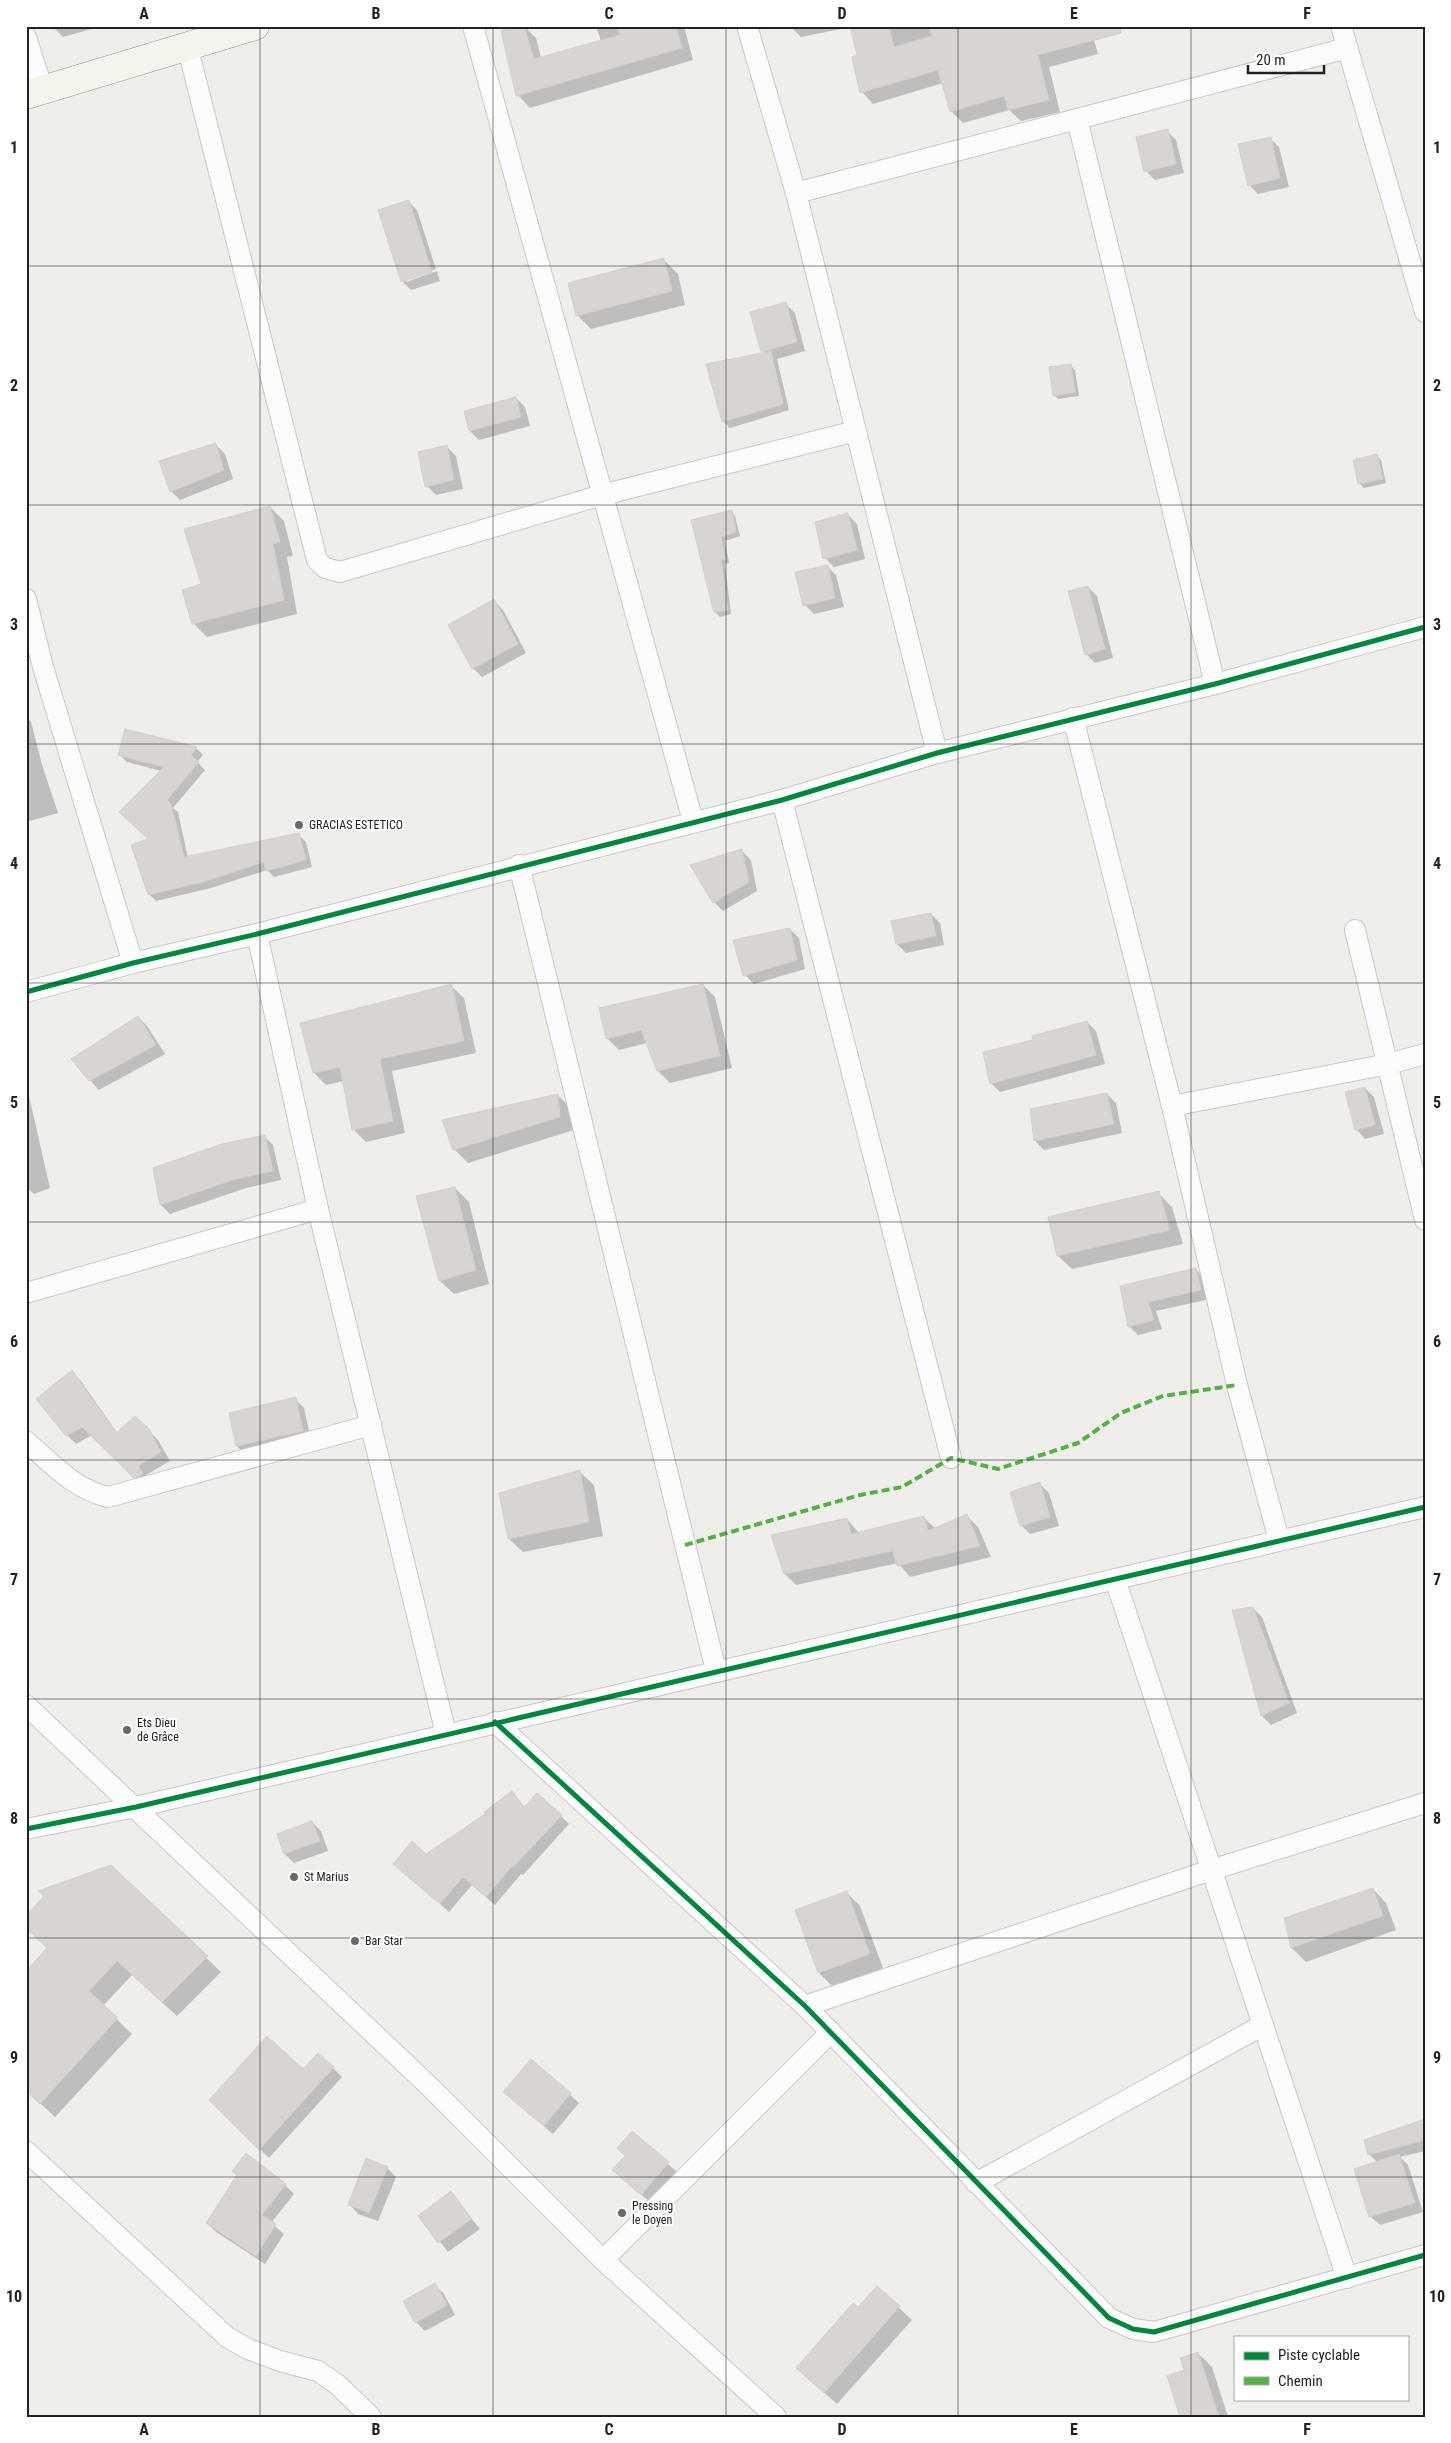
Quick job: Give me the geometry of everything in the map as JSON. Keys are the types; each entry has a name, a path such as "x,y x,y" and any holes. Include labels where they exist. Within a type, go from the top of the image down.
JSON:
{"street":[{"path":"26,37 35,93 255,26"},
{"path":"473,26 693,821"},
{"path":"747,26 796,193 937,753"},
{"path":"1341,26 1425,312"},
{"path":"188,45 317,560 325,568 340,572 602,496 856,431"},
{"path":"796,193 1347,48"},
{"path":"1077,119 1216,684"},
{"path":"26,599 35,670 133,962"},
{"path":"26,992 133,962 256,934 520,865 782,800 937,753 1216,684 1425,627"},
{"path":"1073,718 1172,1106 1237,1385 1279,1540"},
{"path":"782,800 951,1458"},
{"path":"520,865 716,1671"},
{"path":"1355,930 1425,1220"},
{"path":"256,934 318,1209 446,1734"},
{"path":"1172,1106 1388,1064 1425,1054"},
{"path":"26,1293 318,1209"},
{"path":"26,1442 77,1486 108,1497 371,1425"},
{"path":"26,1829 136,1806 1425,1507"},
{"path":"1115,1578 1347,2278"},
{"path":"26,1705 136,1806 429,2086 603,2260 776,2417"},
{"path":"495,1722 805,2006 1109,2318 1133,2329 1154,2332 1425,2255"},
{"path":"805,2006 1211,1870 1425,1803"},
{"path":"976,2183 1263,2025"},
{"path":"603,2260 831,2032"},
{"path":"26,2151 227,2338 248,2349 280,2361 318,2371 338,2385 371,2417"}],"building":[{"path":"524,26 534,59 620,35 617,26 676,26 682,48 516,96 501,31"},
{"path":"850,26 889,26 894,47 932,36 929,26 1120,26 1121,33 1038,55 1049,100 1008,110 1004,96 950,112 938,70 860,93 852,57 857,55"},
{"path":"1168,129 1176,164 1144,172 1136,137"},
{"path":"1271,137 1280,178 1248,186 1238,144"},
{"path":"409,200 432,272 401,282 378,210"},
{"path":"664,258 672,291 576,316 568,283"},
{"path":"786,302 797,342 761,352 750,312"},
{"path":"771,351 783,404 722,422 706,364"},
{"path":"1071,364 1075,392 1053,396 1049,367"},
{"path":"516,397 521,417 469,431 464,411"},
{"path":"216,443 224,470 170,492 159,461"},
{"path":"447,445 454,480 425,487 418,452"},
{"path":"1377,454 1383,479 1358,484 1353,460"},
{"path":"270,506 280,542 273,544 284,600 192,624 182,590 201,584 184,529"},
{"path":"732,510 736,532 721,537 726,559 721,560 728,610 714,613 691,520"},
{"path":"848,513 857,550 823,559 815,522"},
{"path":"828,565 835,598 803,606 795,572"},
{"path":"1088,586 1105,649 1085,655 1068,591"},
{"path":"494,599 518,644 472,669 448,625"},
{"path":"125,729 197,747 191,755 199,762 167,800 171,804 184,857 299,833 306,860 266,871 264,862 203,882 148,895 131,845 148,839 119,812 164,767 118,755"},
{"path":"742,849 749,882 713,903 690,865"},
{"path":"931,913 936,936 896,944 891,921"},
{"path":"790,928 797,960 743,976 733,940"},
{"path":"452,984 464,1041 380,1059 393,1121 352,1130 340,1067 313,1073 300,1023"},
{"path":"703,984 720,1056 657,1071 641,1030 606,1039 599,1008"},
{"path":"138,1016 156,1045 89,1081 71,1059"},
{"path":"1087,1021 1096,1055 990,1084 983,1052 1033,1040 1032,1036"},
{"path":"1365,1087 1375,1125 1355,1130 1345,1092"},
{"path":"1107,1093 1114,1124 1034,1141 1030,1109"},
{"path":"558,1094 560,1117 453,1150 442,1120"},
{"path":"265,1135 273,1171 236,1179 160,1205 153,1168 222,1144"},
{"path":"455,1187 476,1270 439,1281 416,1196"},
{"path":"1159,1191 1170,1230 1057,1256 1048,1217"},
{"path":"1196,1268 1201,1290 1148,1302 1154,1320 1128,1327 1120,1286"},
{"path":"72,1370 116,1433 135,1416 149,1429 161,1452 138,1466 143,1473 140,1476 134,1478 82,1427 66,1436 36,1399"},
{"path":"296,1397 303,1431 236,1446 229,1413"},
{"path":"580,1470 589,1522 508,1539 499,1493"},
{"path":"1040,1482 1050,1517 1020,1526 1010,1492"},
{"path":"967,1514 980,1546 897,1566 893,1551 784,1574 771,1535 847,1518 851,1534 924,1516 928,1531"},
{"path":"1253,1607 1289,1703 1261,1716 1232,1610"},
{"path":"512,1791 524,1807 537,1793 562,1815 512,1866 486,1897 463,1877 440,1904 393,1864 412,1841 426,1854 485,1814 484,1812"},
{"path":"312,1821 320,1841 284,1854 277,1834"},
{"path":"111,1865 208,1956 162,2002 117,1961 89,1991 118,2018 40,2104 26,2091 26,1971 47,1948 26,1928 26,1916 44,1896 38,1891"},
{"path":"1373,1888 1383,1916 1291,1948 1284,1918"},
{"path":"847,1891 870,1954 818,1973 795,1910"},
{"path":"267,2036 303,2069 318,2053 334,2067 259,2150 209,2100"},
{"path":"531,2059 571,2093 544,2126 503,2092"},
{"path":"1425,2119 1425,2140 1368,2155 1364,2140"},
{"path":"632,2131 669,2162 641,2195 612,2170 625,2156 617,2148"},
{"path":"246,2153 286,2184 262,2215 276,2224 256,2256 206,2223 237,2175 232,2171"},
{"path":"1399,2154 1415,2203 1369,2217 1354,2169"},
{"path":"366,2158 388,2167 369,2213 348,2205"},
{"path":"451,2191 472,2219 438,2243 418,2216"},
{"path":"435,2283 447,2305 415,2323 403,2301"},
{"path":"877,2286 900,2306 824,2393 796,2368 853,2303 858,2307"},
{"path":"1198,2352 1219,2417 1180,2417 1167,2376 1184,2370 1180,2358"}],"marked path":[{"path":"685,1545 860,1495 902,1487 951,1458 998,1469 1078,1443 1121,1413 1163,1396 1237,1385"}],"cycle path":[{"path":"26,992 133,963 257,934 782,800 937,753 1215,684 1425,627"},
{"path":"26,1829 136,1807 1425,1507"},
{"path":"495,1722 805,2006 1109,2318 1133,2329 1154,2332 1425,2255"}],"place":[{"name":"GRACIAS ESTETICO","path":"299,825"},
{"name":"Ets Dieu de Grâce","path":"127,1730"},
{"name":"St Marius","path":"294,1877"},
{"name":"Bar Star","path":"355,1941"},
{"name":"Pressing le Doyen","path":"622,2213"}]}
